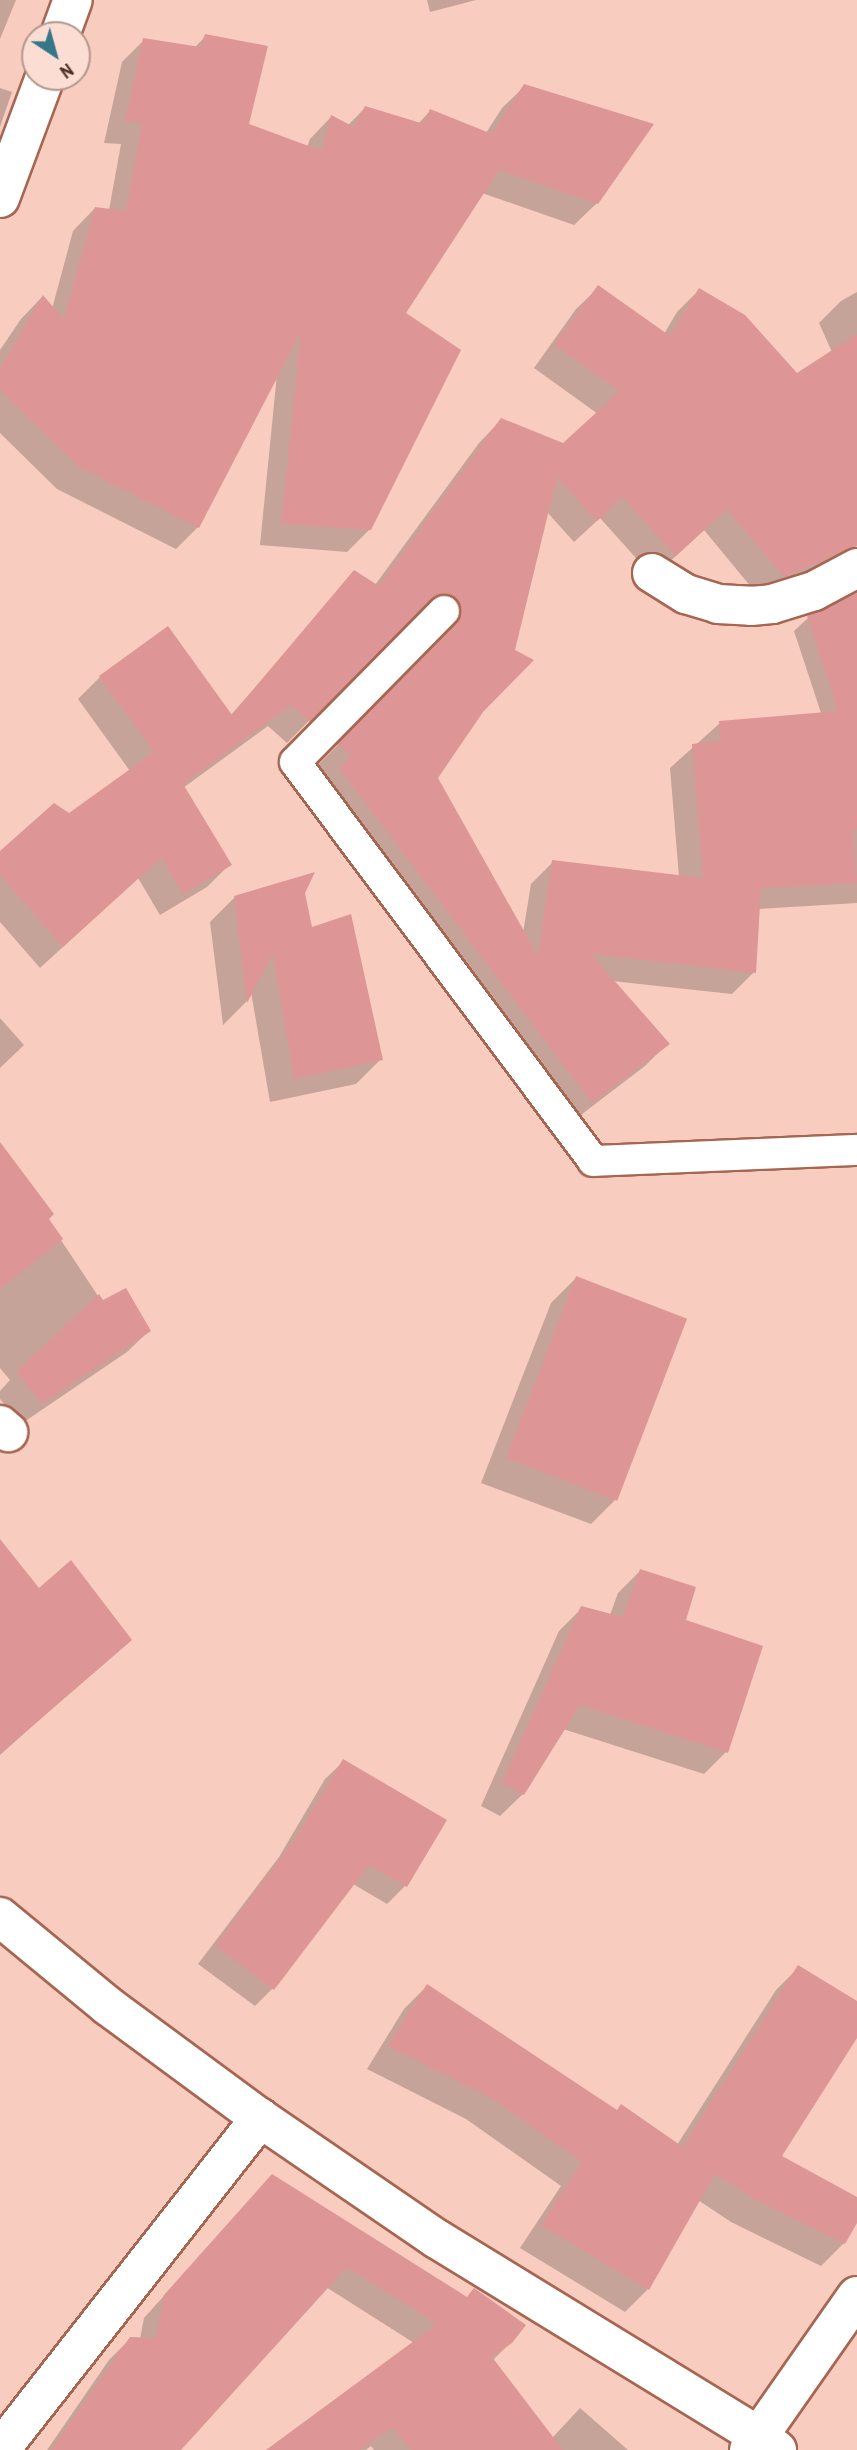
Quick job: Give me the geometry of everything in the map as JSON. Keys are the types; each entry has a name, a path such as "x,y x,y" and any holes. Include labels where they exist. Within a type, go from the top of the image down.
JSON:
{"street":[{"path":"65,21 73,0"},
{"path":"0,198 40,91"},
{"path":"652,573 686,594 718,604 751,606 772,604 814,591 857,568"},
{"path":"0,1917 108,2006 260,2118 437,2239 762,2445 857,2296"},
{"path":"0,2450 260,2118"}],"lane":[{"path":"444,611 295,762 593,1161 857,1150"}],"building":[{"path":"205,34 268,46 249,124 322,151 331,115 354,127 365,106 424,124 430,109 492,134 524,84 654,124 598,204 499,170 406,313 461,350 371,530 281,524 301,332 199,528 79,467 0,390 0,368 43,295 64,320 95,207 126,211 142,123 125,122 143,38 200,47"},
{"path":"598,285 670,336 699,288 745,315 797,373 857,334 857,546 784,577 727,509 676,556 623,497 597,521 557,477 515,650 534,660 483,712 438,778 538,956 552,860 703,878 692,744 720,741 719,721 838,711 807,616 857,593 857,830 853,830 857,883 761,888 756,973 591,954 670,1044 592,1103 339,768 351,756 337,744 457,623 461,615 457,599 440,594 310,722 291,705 183,784 232,865 183,894 161,858 63,947 0,875 0,851 54,803 69,813 154,752 99,676 168,626 232,715 354,570 379,586 501,418 563,443 620,391 554,345"},
{"path":"315,872 305,893 312,927 351,914 383,1060 294,1079 273,954 247,1003 234,896"},
{"path":"0,1142 54,1214 49,1219 63,1239 0,1289"},
{"path":"576,1276 687,1319 617,1501 506,1458"},
{"path":"126,1288 151,1331 42,1404 16,1372 99,1294 103,1300"},
{"path":"0,1539 39,1588 71,1560 132,1640 0,1754"},
{"path":"640,1569 696,1587 686,1620 763,1646 728,1753 580,1705 524,1795 502,1783 581,1606 623,1617"},
{"path":"343,1759 447,1820 407,1887 369,1865 274,1990 215,1946 297,1836"},
{"path":"798,1965 857,2001 857,2038 782,2156 857,2197 857,2223 845,2244 754,2199 715,2174 649,2290 541,2225 582,2162 489,2097 388,2046 427,1984 617,2110 621,2104 683,2147"},
{"path":"272,2174 467,2297 474,2288 526,2325 512,2343 492,2357 563,2450 411,2450 393,2427 360,2450 266,2450 437,2324 347,2267 181,2450 51,2450 130,2337 156,2338 164,2295"}]}
